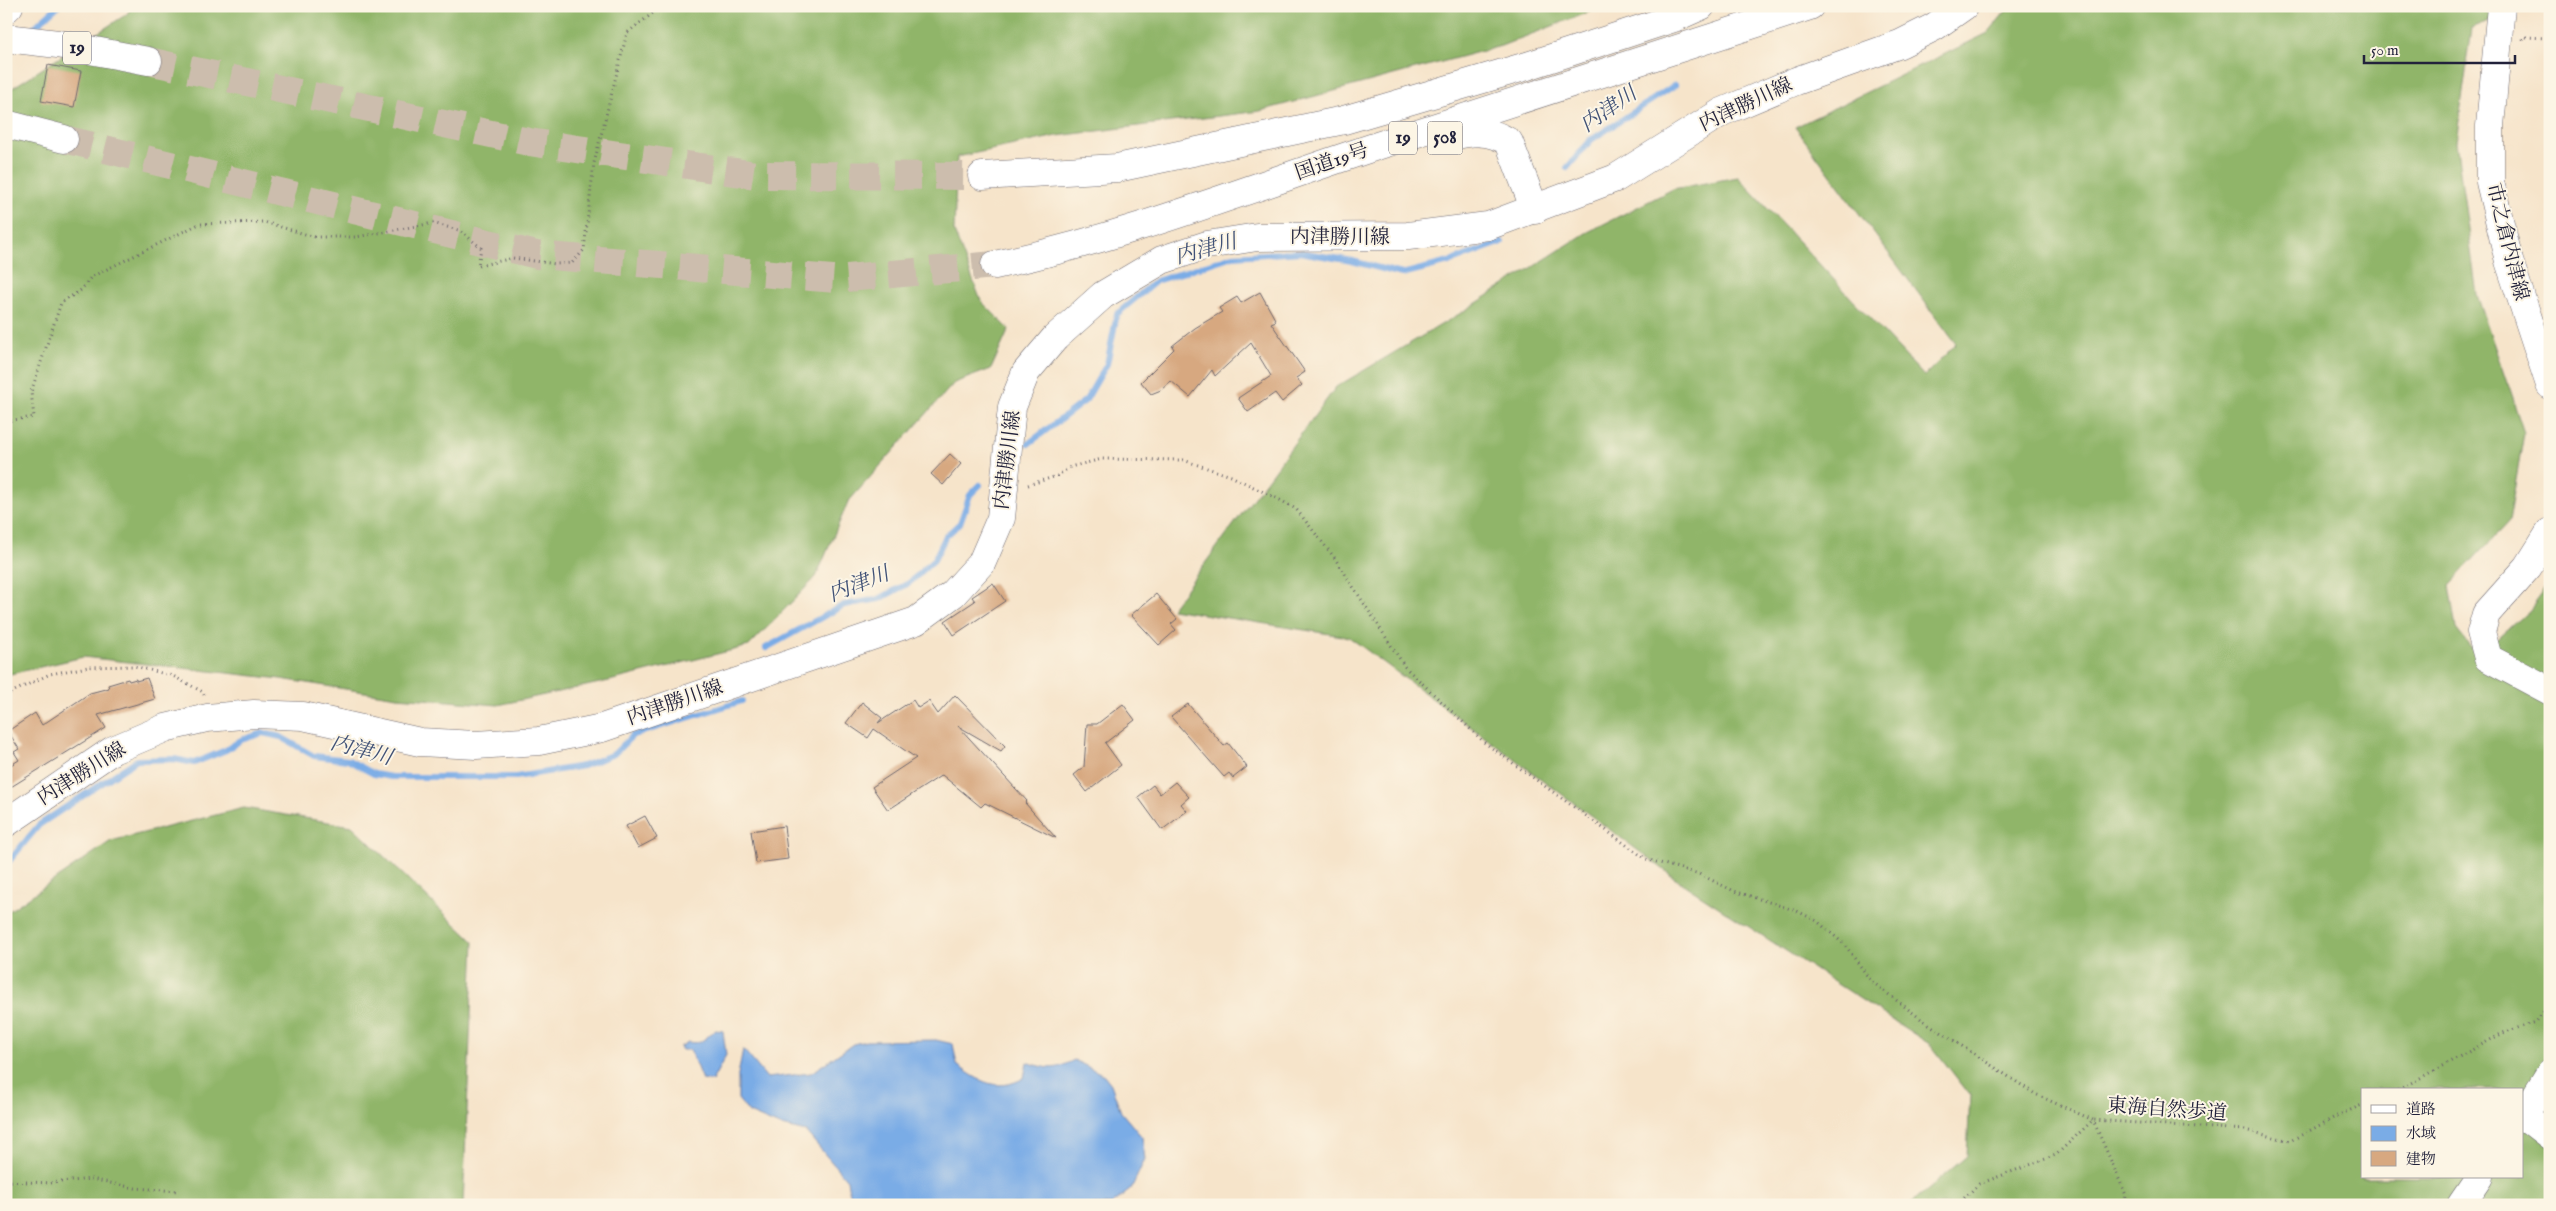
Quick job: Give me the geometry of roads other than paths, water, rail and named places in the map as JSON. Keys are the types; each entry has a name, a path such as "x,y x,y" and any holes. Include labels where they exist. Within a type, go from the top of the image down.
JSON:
{"main road":[{"name":"国道19号","path":"982,176 1117,168 1344,120 1527,66 1674,18 1701,6"},
{"name":"国道19号","path":"995,265 1032,257 1132,228 1380,145 1810,6"},
{"name":"内津勝川線","path":"6,823 113,750 165,728 207,718 254,714 303,716 420,742 476,745 539,741 602,728 916,621 953,594 982,562 1001,518 1012,407 1026,372 1055,338 1103,295 1162,260 1207,245 1257,237 1408,236 1488,226 1536,210 1616,178 1722,112 1796,81 1900,44 1934,27 1964,6"},
{"name":"市之倉内津線","path":"2501,6 2490,126 2490,182 2509,260 2550,385"},
{"name":"19","path":"6,38 58,44 148,61"},
{"path":"1536,210 1509,142 1512,129 1521,118 1536,109 1614,82 1633,63"},
{"path":"6,124 64,139"},
{"name":"508","path":"1380,145 1406,152 1445,138 1476,131 1488,132 1509,142"},
{"path":"2550,532 2528,567 2486,614 2481,632 2488,658 2550,691"},
{"path":"2524,1115 2550,1073"},
{"path":"2524,1118 2550,1136"},
{"path":"2461,1205 2479,1178"}],"water":[{"path":"716,1030 723,1031 726,1055 712,1081 702,1080 690,1050 682,1050 680,1047 688,1042 693,1043 704,1040"},
{"path":"936,1040 953,1044 957,1065 981,1080 997,1085 1005,1085 1024,1078 1027,1062 1051,1068 1074,1060 1104,1075 1111,1084 1121,1112 1142,1137 1145,1159 1131,1189 1111,1205 851,1205 847,1180 806,1132 777,1125 749,1113 738,1099 738,1075 743,1049 767,1078 811,1073 853,1044 866,1041"}],"waterway":[{"path":"29,32 58,6"},
{"name":"内津川","path":"1567,168 1591,140 1675,85"},
{"name":"内津川","path":"1028,444 1086,400 1107,364 1117,314 1156,281 1233,256 1300,252 1352,261 1402,274 1449,262 1502,242"},
{"name":"内津川","path":"766,648 844,605 879,599 909,583 934,560 946,536 960,523 970,495 980,485"},
{"name":"内津川","path":"6,865 39,825 137,760 174,759 194,763 226,750 241,740 263,733 281,737 314,756 348,760 374,774 391,777 516,777 583,766 614,754 633,735 742,701"}],"tunnel":[{"path":"148,61 529,142 756,175 982,176"},
{"path":"64,139 537,255 835,279 995,265"}]}
